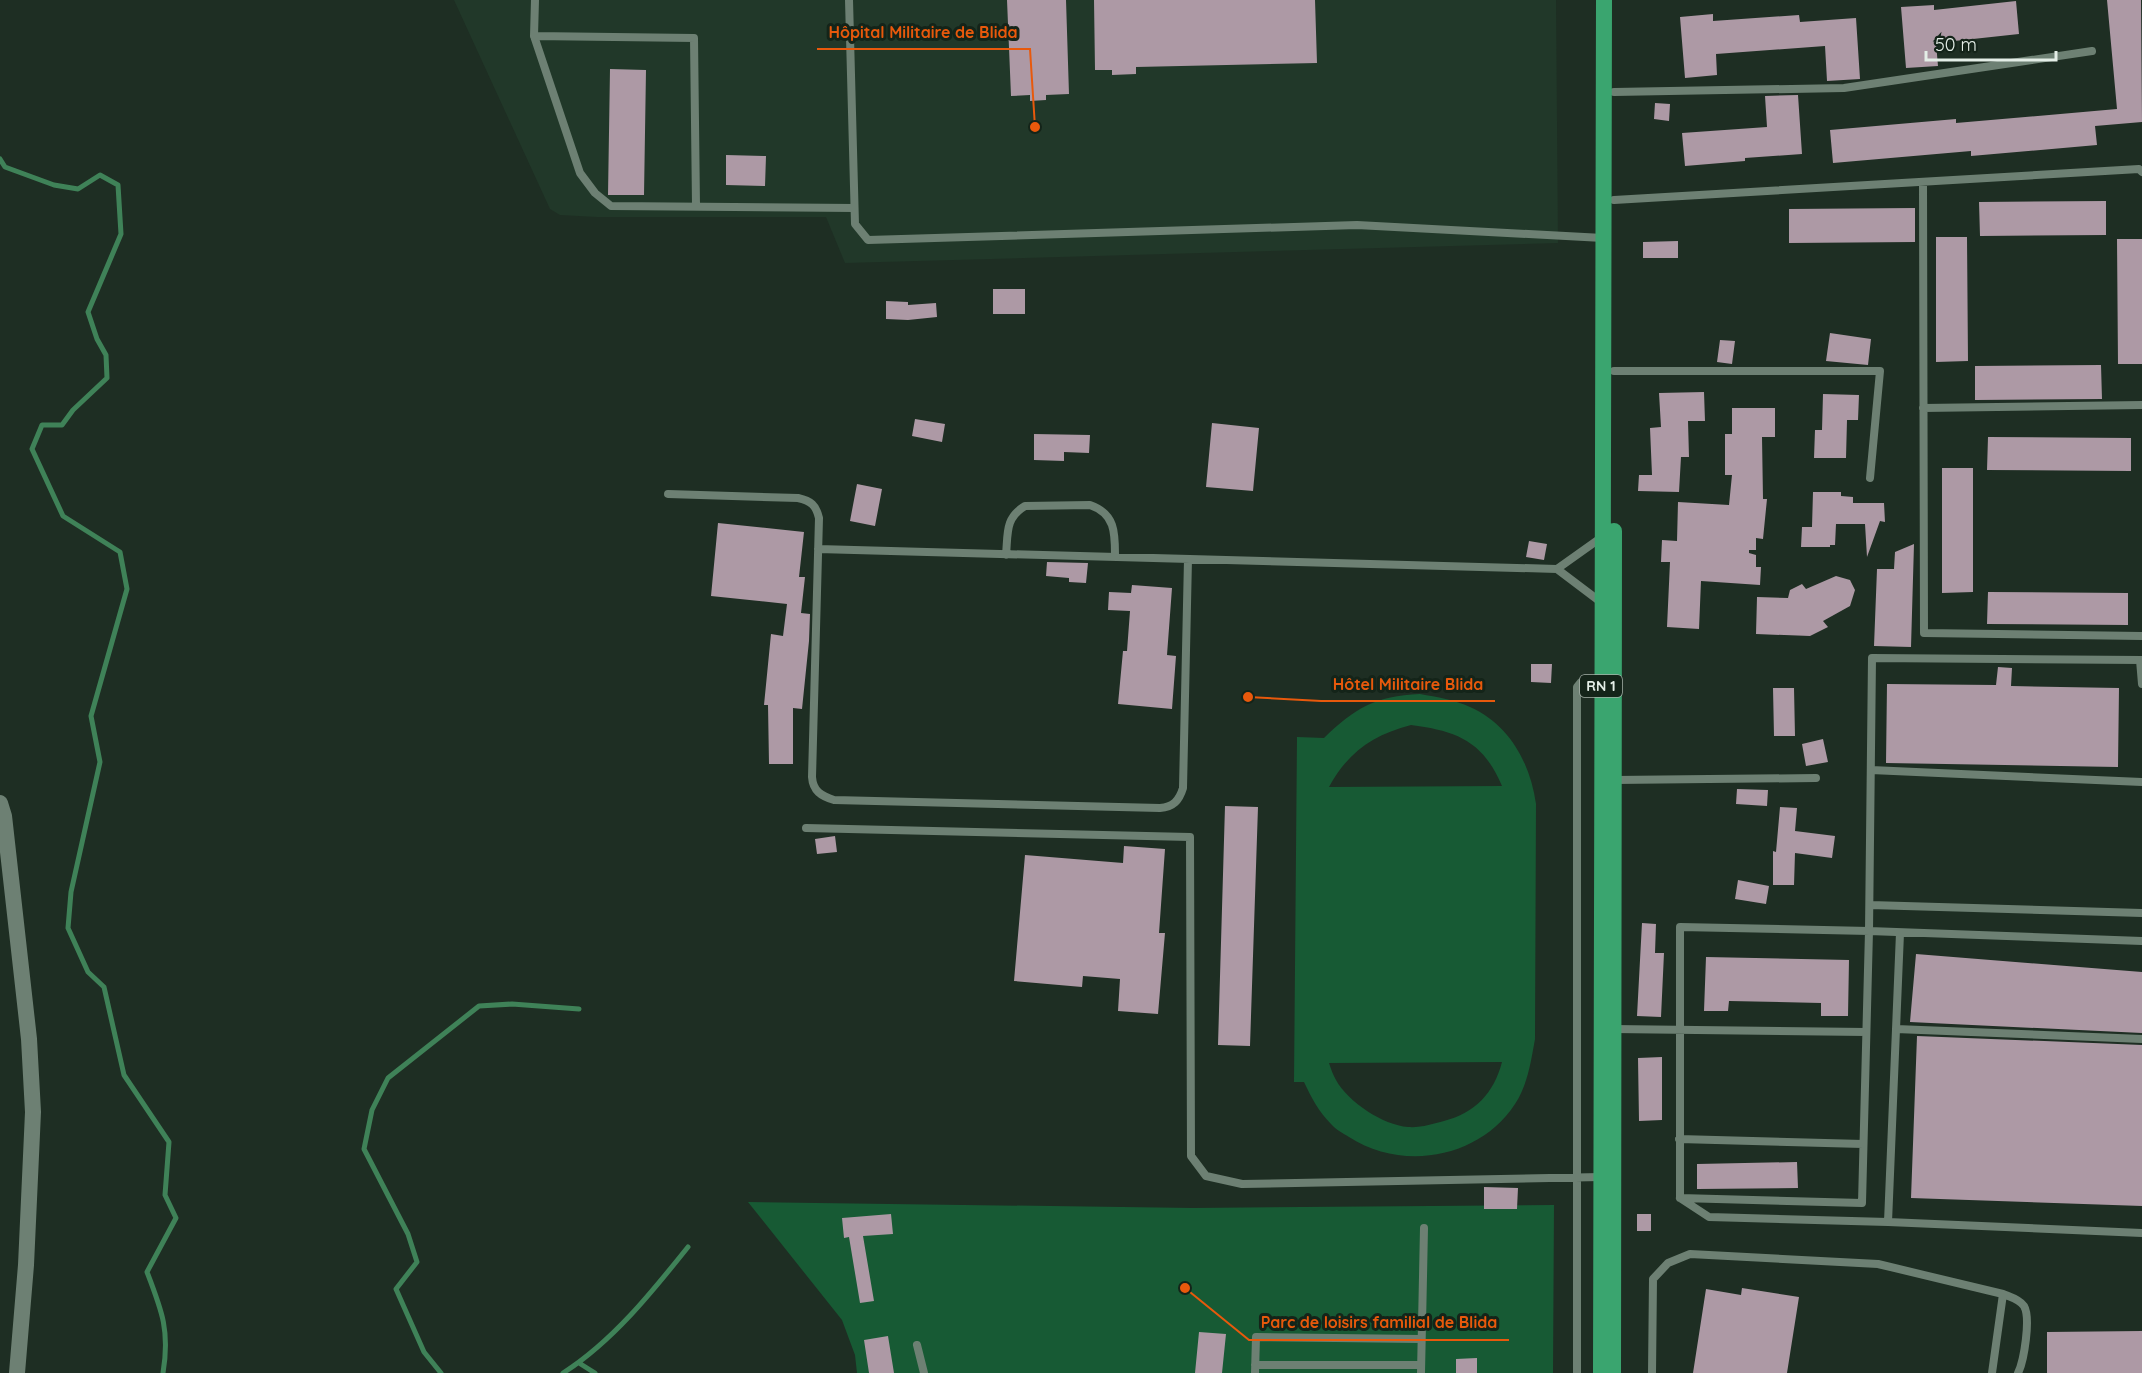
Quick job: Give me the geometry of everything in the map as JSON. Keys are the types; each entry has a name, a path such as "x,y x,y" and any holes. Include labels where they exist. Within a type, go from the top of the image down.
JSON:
{"main road":[{"name":"RN 1","path":"1602,1373 1601,684 1604,0"},
{"name":"RN 1","path":"1613,1373 1614,0"}],"street":[{"path":"0,803 4,816 29,1039 33,1112 26,1265 17,1373"}],"lane":[{"path":"535,0 534,36 580,173 595,193 611,206 854,208"},
{"path":"849,0 855,224 868,240 1357,225 1603,238"},
{"path":"534,36 694,38 696,206"},
{"path":"1614,92 1844,88 2092,51"},
{"path":"1614,200 2139,169 2142,171"},
{"path":"1923,182 1924,633 2142,636"},
{"path":"1614,371 1880,371 1870,478"},
{"path":"1923,408 2142,405"},
{"path":"668,494 798,498 808,500 814,505 819,518 812,777 813,785 818,792 834,800 1160,808 1175,803 1183,788 1188,560"},
{"path":"1006,555 1011,519 1025,506 1090,505 1100,508 1110,519 1115,539 1115,558"},
{"path":"818,549 1557,568 1602,537"},
{"path":"1557,568 1602,603"},
{"path":"1680,1198 1862,1203 1870,905 1872,658 2141,660 2142,684"},
{"path":"1577,1373 1577,687 1581,682 1601,684"},
{"path":"1871,770 2142,782"},
{"path":"1614,780 1816,778"},
{"path":"806,828 1190,837 1191,1156 1206,1176 1242,1184 1601,1177"},
{"path":"1870,905 2142,913"},
{"path":"1680,1198 1680,927 2142,941"},
{"path":"1888,1222 1900,933"},
{"path":"1613,1029 1866,1032"},
{"path":"1896,1029 2142,1038"},
{"path":"1679,1139 1863,1144"},
{"path":"1680,1198 1709,1217 2142,1233"},
{"path":"1421,1339 1256,1337 1255,1369 1421,1369 1424,1228"},
{"path":"1652,1373 1653,1279 1668,1263 1690,1254 1878,1263 2017,1299 2024,1306 2027,1319 2021,1366 2018,1373"},
{"path":"1992,1373 2003,1294"},
{"path":"917,1345 924,1373"}],"shaded area":[{"path":"454,0 1556,0 1558,243 845,263 826,217 560,215 550,209"}],"green space":[{"path":"1420,694 1458,702 1496,724 1516,747 1523,760 1536,804 1535,1039 1526,1080 1515,1104 1500,1122 1482,1137 1439,1154 1416,1156 1393,1154 1370,1148 1349,1137 1335,1128 1327,1119 1304,1082 1294,1082 1297,737 1324,738 1356,711 1378,701","holes":["1411,725 1442,731 1467,741 1486,758 1502,786 1329,787 1344,764 1363,747 1385,734","1502,1062 1494,1083 1474,1107 1455,1117 1413,1127 1388,1122 1357,1104 1342,1088 1329,1063"]},
{"path":"748,1202 1193,1208 1554,1205 1553,1373 857,1373 855,1355 842,1320"}],"building":[{"path":"1007,0 1066,0 1069,94 1046,95 1046,100 1030,101 1030,95 1011,96"},
{"path":"1094,0 1315,0 1317,63 1136,67 1136,74 1112,75 1112,70 1095,70"},
{"path":"2107,0 2141,0 2142,122 2095,126 2097,145 1971,156 1971,151 1833,163 1830,130 1956,119 1956,123 2117,109"},
{"path":"2016,1 2019,34 1936,43 1938,66 1906,68 1901,7 1934,5 1934,10"},
{"path":"1713,14 1713,21 1799,15 1800,22 1856,18 1860,79 1827,81 1825,46 1716,54 1717,75 1685,78 1680,17"},
{"path":"610,69 646,70 644,195 608,195"},
{"path":"1798,95 1802,154 1745,158 1745,161 1685,166 1682,133 1767,127 1765,96"},
{"path":"1655,103 1670,104 1669,121 1654,119"},
{"path":"726,155 766,156 765,186 726,185"},
{"path":"2106,201 2106,235 1980,236 1979,202"},
{"path":"1915,208 1915,242 1789,243 1789,209"},
{"path":"1936,237 1967,237 1968,361 1936,362"},
{"path":"2117,239 2142,239 2142,364 2118,364"},
{"path":"1678,241 1678,258 1643,258 1643,242"},
{"path":"993,289 1025,289 1025,314 993,314"},
{"path":"886,301 908,302 908,305 936,303 937,317 908,320 886,319"},
{"path":"1830,333 1871,339 1868,365 1826,361"},
{"path":"1720,340 1735,341 1732,364 1717,362"},
{"path":"2101,365 2102,399 1975,400 1975,366"},
{"path":"1704,392 1705,421 1688,421 1689,457 1681,457 1679,492 1638,491 1639,475 1652,475 1650,428 1661,427 1659,393"},
{"path":"1823,394 1859,395 1858,420 1847,420 1846,458 1814,458 1815,430 1822,430"},
{"path":"1732,408 1775,408 1775,437 1762,437 1763,499 1767,499 1763,539 1756,538 1756,550 1749,550 1749,553 1756,555 1756,567 1761,567 1760,585 1701,581 1699,629 1667,627 1670,562 1661,562 1662,540 1677,541 1678,502 1729,505 1732,475 1725,475 1725,434 1732,434"},
{"path":"915,419 945,424 942,442 912,436"},
{"path":"1212,423 1259,428 1253,491 1206,487"},
{"path":"1034,434 1090,435 1089,453 1064,452 1064,461 1034,460"},
{"path":"1988,437 2131,438 2131,471 1987,470"},
{"path":"1942,468 1973,468 1973,592 1942,593"},
{"path":"857,484 882,489 875,526 850,521"},
{"path":"1813,492 1841,492 1841,496 1853,497 1853,503 1884,503 1885,522 1880,521 1867,557 1865,524 1836,524 1835,545 1830,545 1830,547 1801,547 1802,527 1812,527"},
{"path":"718,523 804,532 799,577 805,577 801,613 810,614 809,641 802,709 793,708 793,764 769,764 768,705 764,705 771,634 783,636 787,604 711,596"},
{"path":"1529,541 1547,544 1544,560 1526,557"},
{"path":"1914,544 1911,647 1874,646 1877,569 1894,569 1895,552"},
{"path":"1047,562 1088,563 1086,583 1069,582 1069,578 1046,576"},
{"path":"1836,576 1850,580 1855,590 1850,606 1823,621 1828,627 1810,636 1756,634 1757,597 1788,598 1790,590 1802,584 1806,589"},
{"path":"1132,585 1172,588 1167,655 1176,656 1172,709 1118,704 1123,651 1127,651 1130,611 1108,610 1109,592 1131,593"},
{"path":"1988,592 2128,593 2128,625 1987,624"},
{"path":"1531,664 1552,664 1551,683 1531,682"},
{"path":"1998,667 2012,668 2011,686 2119,688 2118,767 1886,763 1887,684 1996,685"},
{"path":"1773,688 1794,688 1795,736 1774,736"},
{"path":"1823,739 1828,762 1806,766 1802,744"},
{"path":"1737,789 1768,790 1767,806 1736,804"},
{"path":"1225,806 1258,807 1250,1046 1218,1045"},
{"path":"1780,807 1797,808 1795,831 1835,836 1832,858 1795,853 1794,885 1773,885 1773,851 1776,852"},
{"path":"835,836 837,852 817,854 815,839"},
{"path":"1124,846 1165,849 1159,933 1165,933 1158,1014 1118,1011 1120,979 1083,976 1082,987 1014,981 1025,855 1123,863"},
{"path":"1738,880 1769,886 1766,904 1735,899"},
{"path":"1642,923 1656,924 1655,953 1664,953 1661,1017 1637,1016"},
{"path":"1916,954 2142,972 2142,1033 1910,1022"},
{"path":"1706,957 1849,960 1848,1016 1821,1016 1821,1003 1729,1001 1728,1011 1704,1011"},
{"path":"1917,1036 2142,1045 2142,1206 1911,1198"},
{"path":"1662,1057 1662,1120 1639,1121 1638,1058"},
{"path":"1797,1162 1798,1188 1697,1189 1697,1164"},
{"path":"1484,1187 1518,1188 1517,1209 1484,1209"},
{"path":"891,1214 893,1234 863,1236 874,1301 860,1303 849,1237 844,1238 842,1218"},
{"path":"1637,1214 1651,1214 1651,1231 1637,1231"},
{"path":"1742,1288 1799,1297 1787,1373 1693,1373 1706,1289 1741,1295"},
{"path":"2142,1331 2142,1373 2047,1373 2047,1332"},
{"path":"1199,1332 1226,1334 1222,1373 1195,1373"},
{"path":"888,1336 894,1373 869,1373 864,1340"},
{"path":"1477,1358 1477,1373 1456,1373 1456,1359"}],"waterway":[{"path":"0,159 5,167 54,185 78,189 100,175 118,185 121,234 88,312 97,339 106,355 107,378 73,410 62,425 42,425 32,449 63,516 120,552 127,589 91,716 100,762 71,892 68,928 88,972 104,987 124,1075 169,1142 165,1195 176,1218 147,1272 157,1298 165,1333 163,1373"},
{"path":"441,1373 424,1352 396,1289 417,1262 408,1234 364,1149 372,1110 388,1078 479,1006 512,1004 579,1009"},
{"path":"563,1373 581,1361 615,1331 688,1247"},
{"path":"579,1363 595,1373"}],"place":[{"name":"Hôpital Militaire de Blida","path":"1035,127"},
{"name":"Hôtel Militaire Blida","path":"1248,697"},
{"name":"Parc de loisirs familial de Blida","path":"1185,1288"}]}
